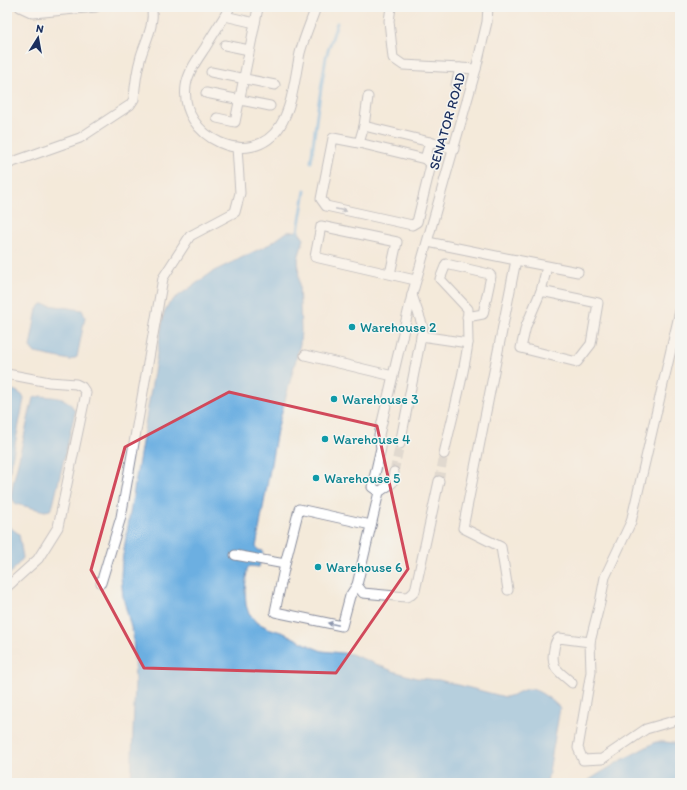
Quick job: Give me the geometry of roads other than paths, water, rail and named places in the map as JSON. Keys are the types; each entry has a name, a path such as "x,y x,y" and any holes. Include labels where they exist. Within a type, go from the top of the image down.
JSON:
{"street":[{"path":"20,7 33,13 96,7"},
{"path":"7,164 80,138 130,105 134,99 142,55 151,30 153,19 152,7"},
{"path":"230,7 190,72 186,86 186,100 188,112 197,127 221,143 236,147 251,147 264,141 280,127 289,105 301,51 316,7"},
{"path":"391,7 389,21 393,58 404,65 476,69"},
{"name":"SENATOR ROAD","path":"380,492 372,487 381,448 379,435 412,295 476,69 487,22 488,7"},
{"path":"217,118 235,122 258,8"},
{"path":"225,16 255,23"},
{"path":"226,45 249,50"},
{"path":"456,85 460,68"},
{"path":"211,72 275,85"},
{"path":"206,93 270,106"},
{"path":"359,143 364,126 368,97"},
{"path":"364,126 454,149"},
{"path":"333,138 359,143 425,159 431,165 417,222 412,225 326,206 323,203 321,199 333,138"},
{"path":"425,159 430,142"},
{"path":"101,583 121,517 163,278 190,236 235,212 240,193 236,147"},
{"path":"390,274 397,242 321,226 315,257 416,280"},
{"path":"428,242 578,272"},
{"path":"508,590 501,547 463,528 516,260"},
{"path":"444,454 457,406 465,368 468,343 468,317 468,309 440,279 446,264 489,274 491,279 484,314 468,317"},
{"path":"541,291 598,303 591,344 577,362 521,348 526,326 541,291 547,267"},
{"path":"400,444 423,327 412,295"},
{"path":"680,311 630,522 605,577 590,642 591,672 578,748 583,760 602,759 646,729 680,720"},
{"path":"421,336 468,343"},
{"path":"305,355 393,376"},
{"path":"7,374 48,382 76,384 82,387 86,393 58,527 38,559 7,588"},
{"path":"371,525 299,509 275,612 342,626 350,596 356,585 380,492 392,483 394,472"},
{"path":"356,585 363,593 406,597 415,591 439,481"},
{"path":"235,554 285,564"},
{"path":"572,683 554,666 552,660 555,642 559,638 590,642"}],"water":[{"path":"298,231 304,239 298,258 301,330 300,344 277,430 256,547 258,550 263,551 259,567 250,566 247,570 245,590 246,605 249,614 256,622 322,651 351,654 393,671 416,678 439,680 505,697 529,689 541,693 560,708 547,783 131,783 135,683 133,635 123,597 121,576 122,561 164,313 168,305 174,299 214,271 270,244 287,232"},
{"path":"42,304 82,310 85,317 77,357 70,360 35,353 30,347 37,309"},
{"path":"7,389 16,391 22,395 24,399 7,485"},
{"path":"41,396 66,400 75,412 53,505 50,510 45,511 16,504 11,497 33,398"},
{"path":"8,526 19,534 23,558 9,575 7,575 7,527"},
{"path":"656,742 680,744 680,783 584,783 620,761"}],"waterway":[{"path":"311,162 326,57 337,23"},
{"path":"298,231 305,191"}],"tunnel":[{"path":"394,472 400,444"},
{"path":"439,481 444,454"}],"place":[{"name":"Warehouse 2","path":"352,327"},
{"name":"Warehouse 3","path":"334,399"},
{"name":"Warehouse 4","path":"325,439"},
{"name":"Warehouse 5","path":"316,478"},
{"name":"Warehouse 6","path":"318,567"}]}
